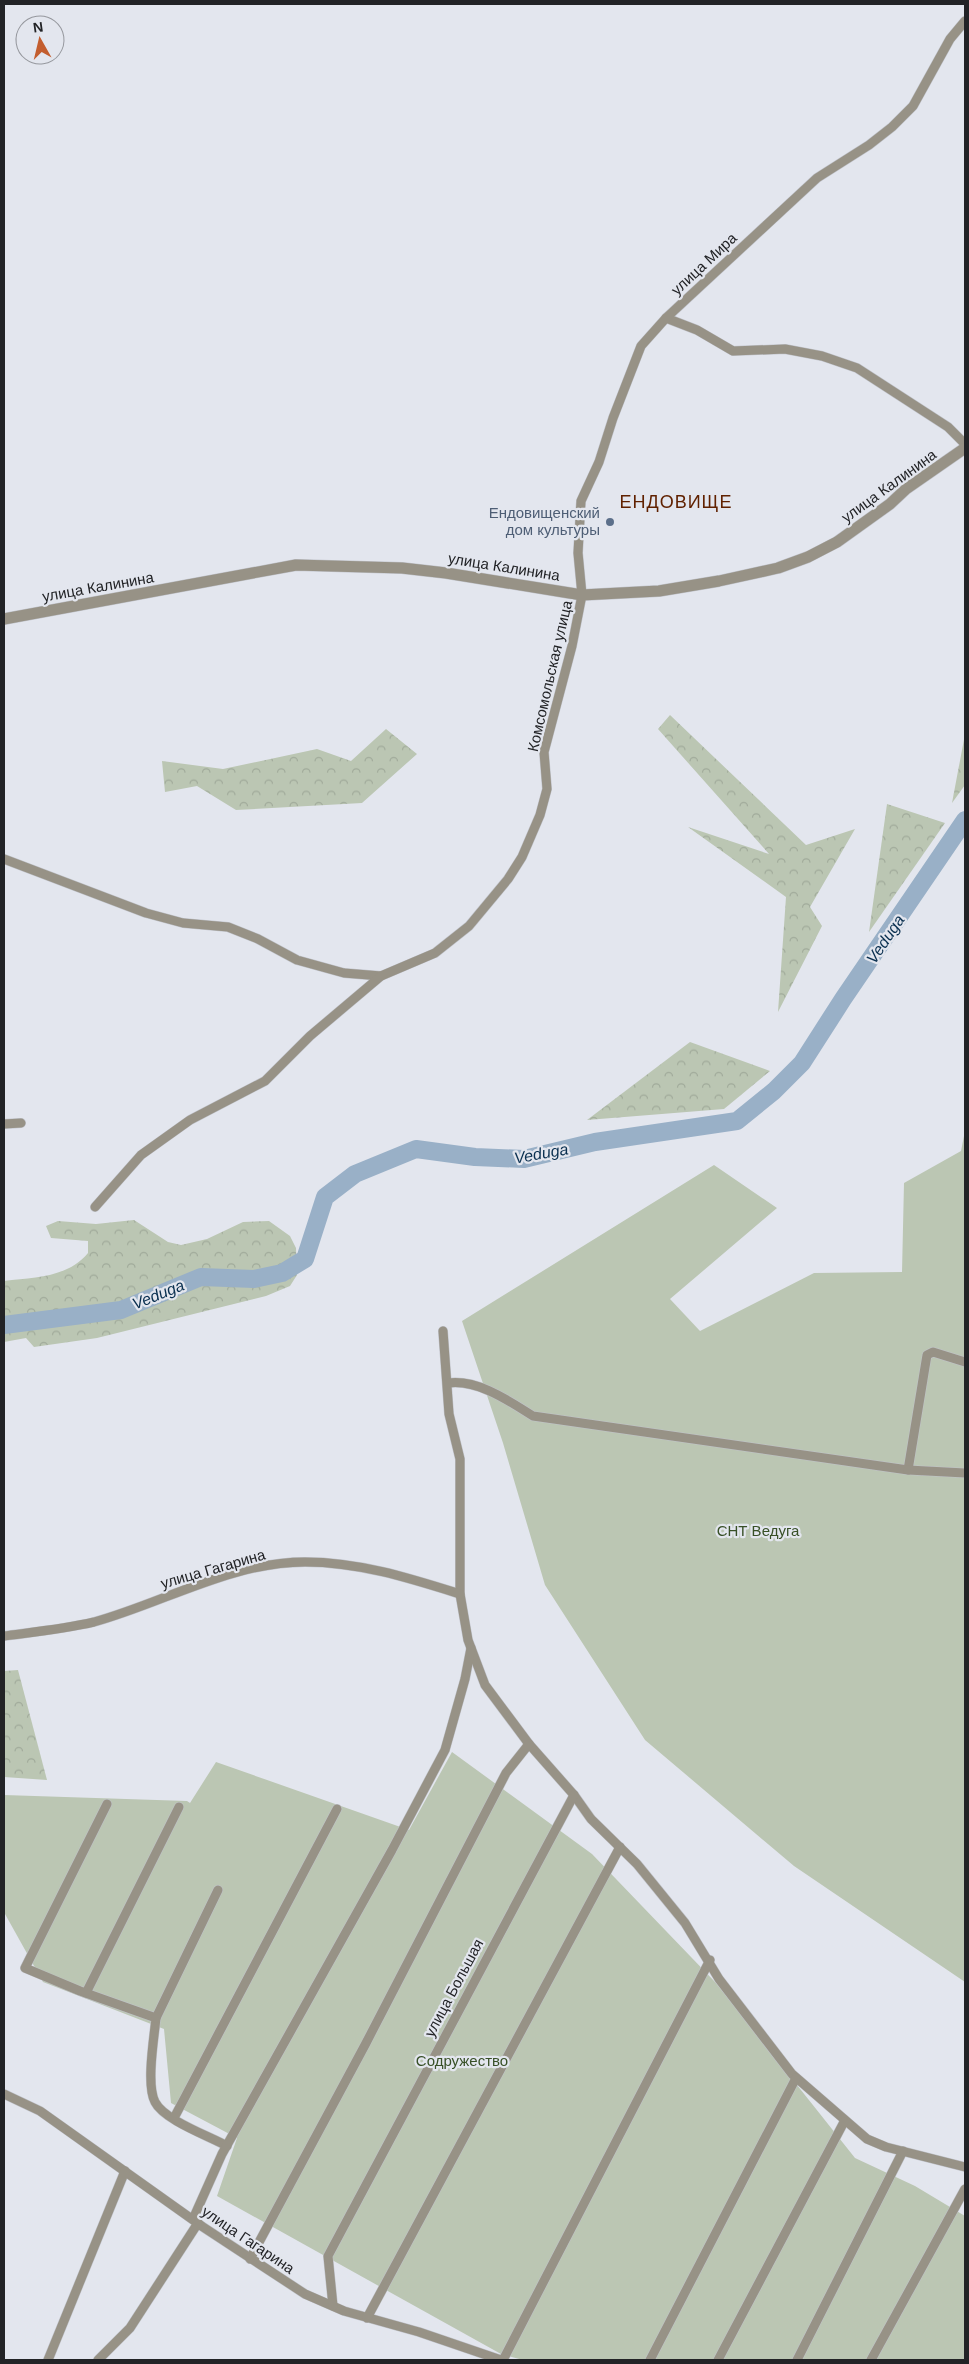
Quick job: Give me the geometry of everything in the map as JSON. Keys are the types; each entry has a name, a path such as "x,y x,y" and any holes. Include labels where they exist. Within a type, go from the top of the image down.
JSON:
{"street":[{"name":"улица Мира","path":"582,595 578,553 581,501 599,462 613,418 641,346 666,318 817,178 869,145 913,106 950,39 965,21"},
{"path":"666,318 697,330 733,351 785,348 822,356 857,368 948,426 965,444"},
{"name":"улица Калинина","path":"4,619 296,565 392,568 446,573 582,595 659,591 719,581 778,568 808,557 837,542 890,504 906,489 965,448"},
{"name":"Комсомольская улица","path":"95,1207 141,1155 190,1120 266,1082 310,1036 381,976 435,953 469,926 508,879 522,857 540,815 547,789 544,752 568,665 582,595"},
{"path":"4,859 146,913 183,922 228,927 258,939 297,960 344,973 381,976"},
{"path":"4,1124 21,1123"},
{"path":"443,1331 449,1414 460,1459 460,1594 471,1648 485,1685 529,1744 574,1795 591,1819 620,1847 685,1923 710,1960 719,1979 796,2078 844,2122 866,2139 965,2167"},
{"path":"908,1470 927,1355 934,1352 965,1362"},
{"path":"448,1383 460,1381 503,1397 533,1416 908,1470 965,1473"},
{"name":"улица Гагарина","path":"4,1636 94,1622 212,1581 265,1566 304,1562 348,1565 396,1574 460,1594"},
{"path":"98,2360 130,2328 195,2221 227,2146 392,1850 445,1750 465,1679 471,1648"},
{"path":"250,2259 365,2045 506,1773 529,1744"},
{"name":"улица Большая","path":"333,2306 328,2256 574,1795"},
{"path":"107,1804 25,1968 86,1993 156,2018"},
{"path":"86,1993 179,1807"},
{"path":"174,2118 337,1808"},
{"path":"367,2318 620,1847"},
{"path":"218,1890 156,2018 151,2084 154,2102 164,2112 227,2146"},
{"path":"502,2360 710,1960"},
{"path":"650,2360 796,2078"},
{"name":"улица Гагарина","path":"4,2094 40,2111 250,2259 305,2294 367,2318 419,2332 502,2360"},
{"path":"718,2360 844,2122"},
{"path":"797,2360 903,2151"},
{"path":"48,2360 125,2171"},
{"path":"871,2360 965,2189"}],"green space":[{"path":"670,715 806,845 855,829 810,907 822,926 778,1012 786,897 688,827 769,854 658,729"},
{"path":"386,729 417,754 362,803 236,810 197,786 165,792 162,761 223,769 317,749 351,761"},
{"path":"965,734 965,785 952,803"},
{"path":"887,804 945,823 869,932"},
{"path":"690,1042 770,1071 724,1109 587,1120"},
{"name":"СНТ Ведуга","path":"965,1131 965,1982 794,1866 645,1740 545,1585 503,1443 462,1321 714,1165 777,1208 670,1299 700,1331 814,1273 902,1272 904,1183 961,1151"},
{"path":"134,1220 168,1242 181,1245 207,1239 243,1222 269,1221 290,1236 296,1248 297,1275 290,1286 266,1296 97,1338 34,1347 26,1338 4,1342 4,1281 39,1277 60,1272 80,1261 88,1253 88,1241 51,1238 46,1226 58,1221 96,1224"},
{"path":"18,1670 47,1780 4,1777 4,1671"},
{"name":"Содружество","path":"452,1752 592,1854 716,1983 855,2158 915,2186 965,2216 965,2360 523,2360 501,2354 217,2196 237,2138 171,2103 164,2029 43,1982 5,1914 4,1795 187,1801 190,1803 216,1762 409,1830"}],"waterway":[{"name":"Veduga","path":"4,1325 121,1310 201,1277 254,1279 282,1273 305,1259 325,1197 355,1174 416,1149 475,1157 524,1159 595,1142 737,1121 774,1091 802,1063 843,999 965,820"}],"place":[{"name":"Ендовищенский дом культуры","path":"610,522"}],"district":[{"name":"ЕНДОВИЩЕ","path":"676,502"}]}
